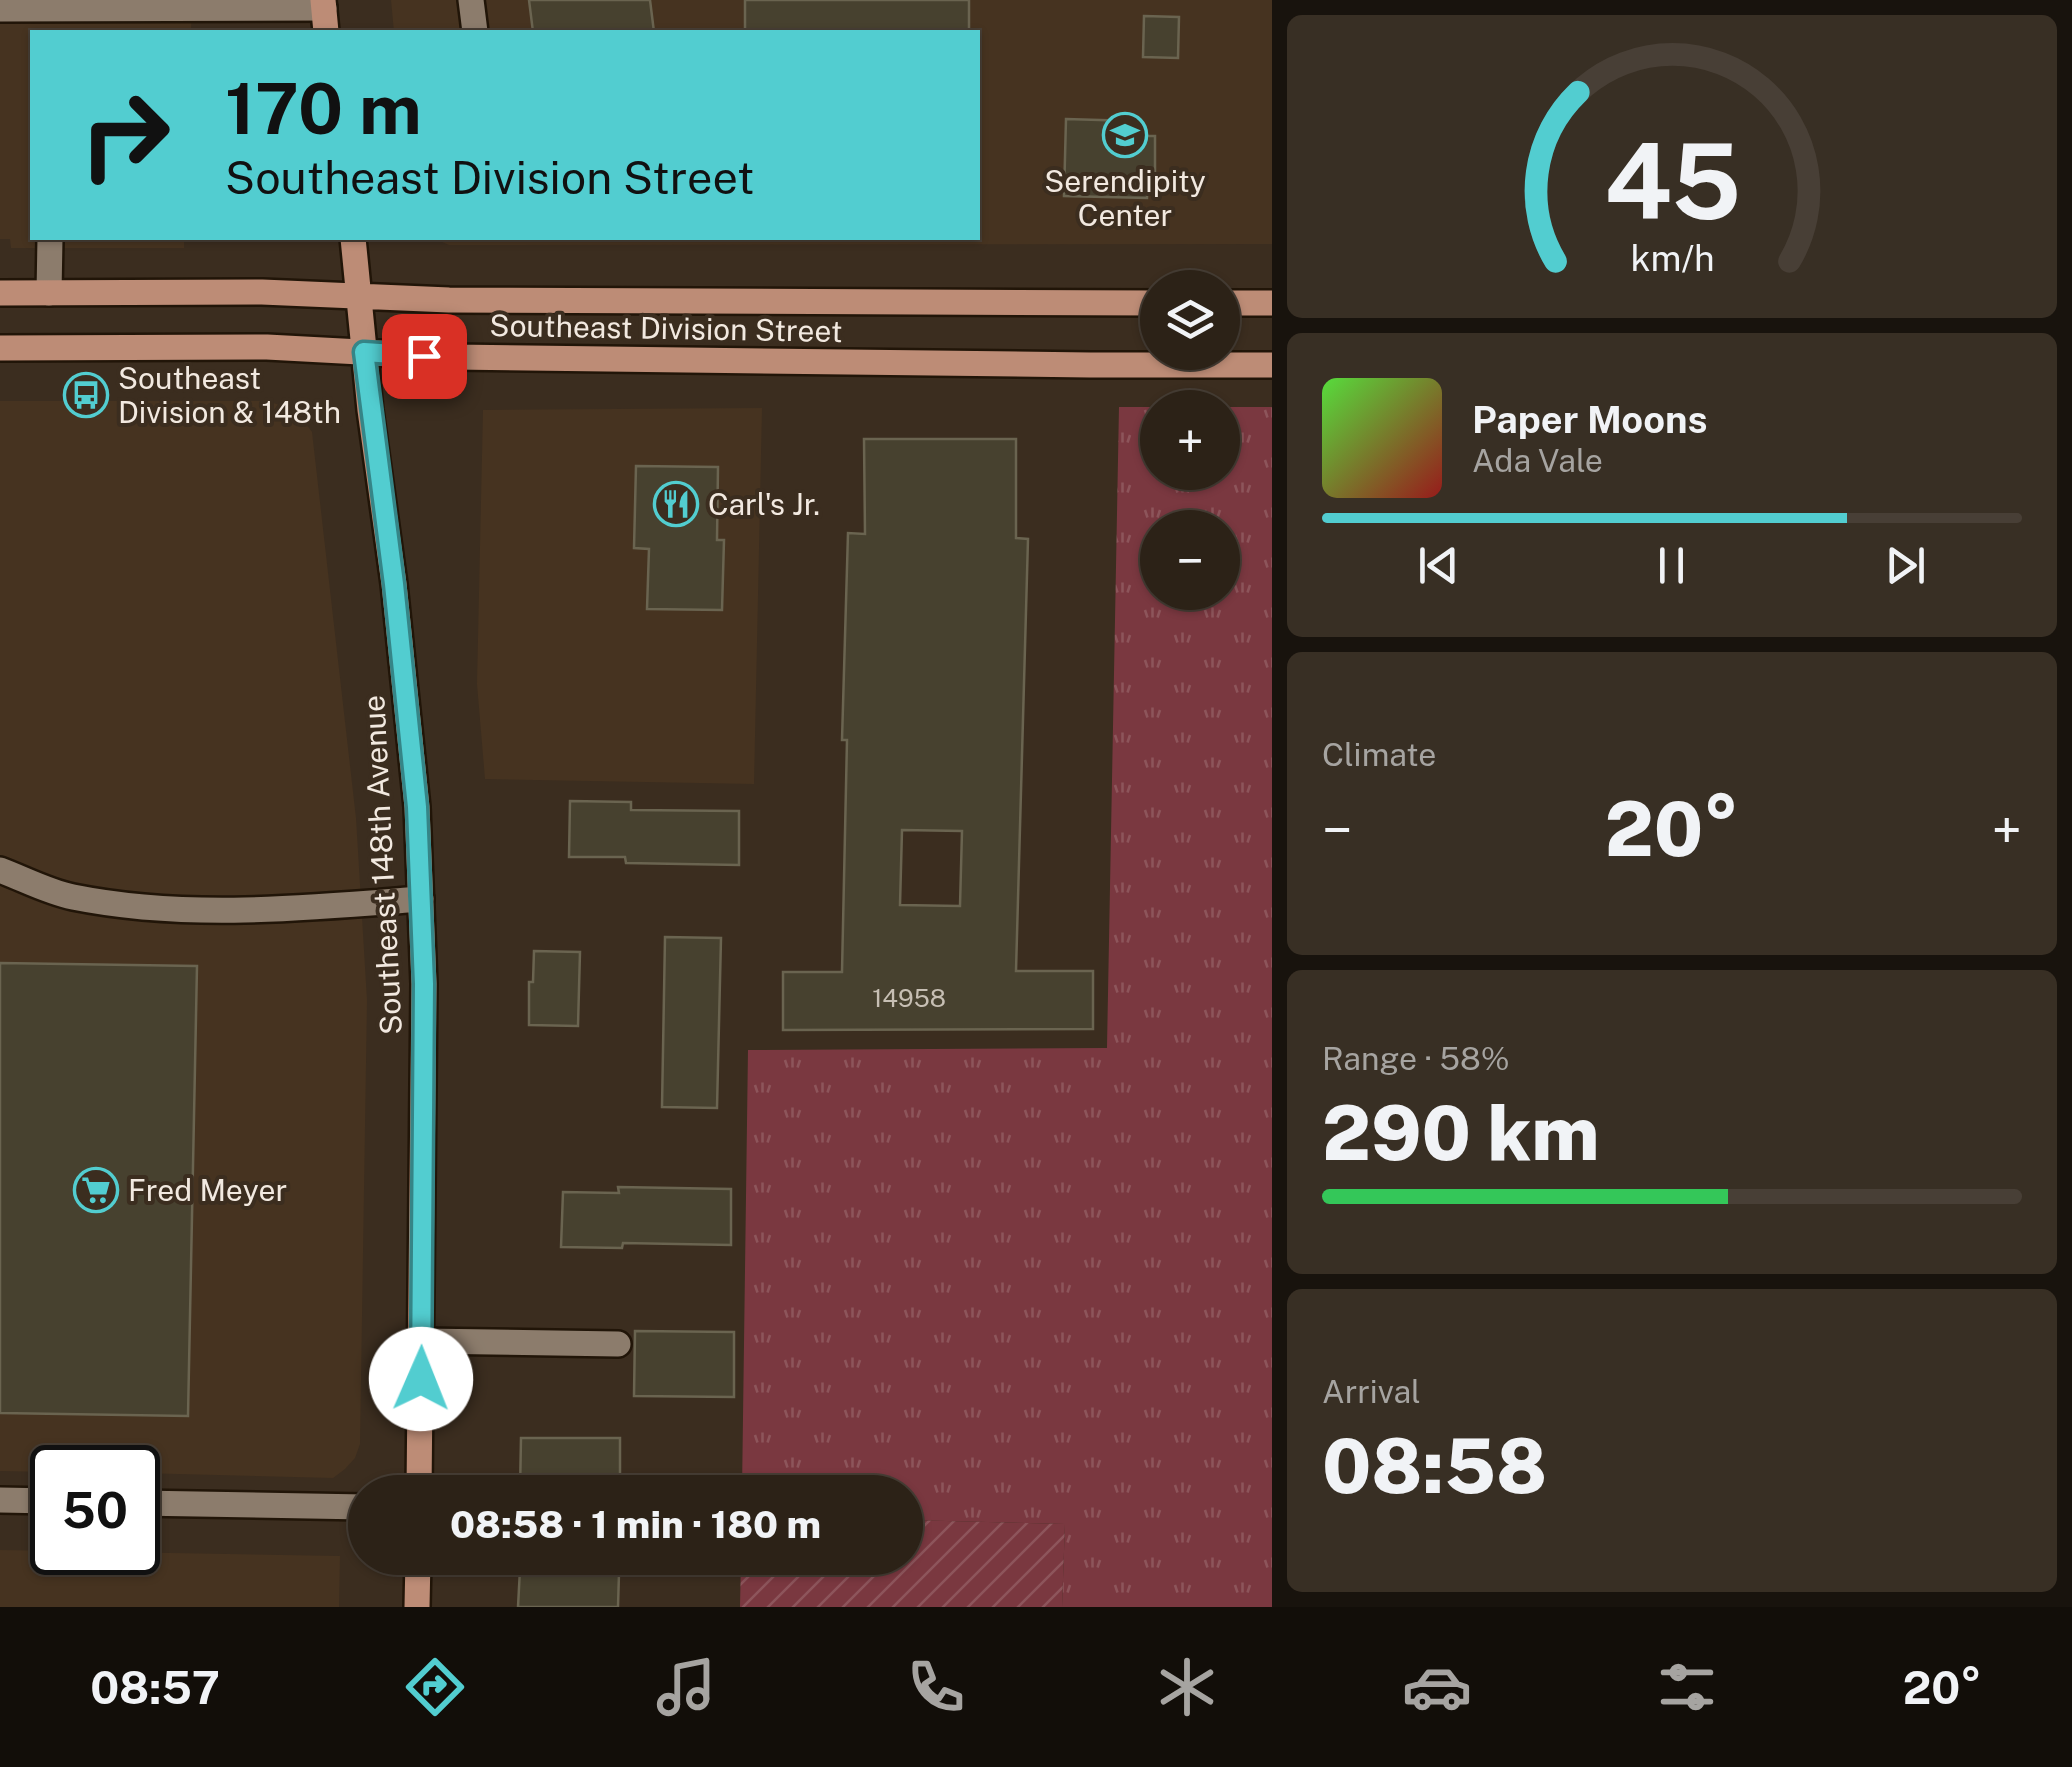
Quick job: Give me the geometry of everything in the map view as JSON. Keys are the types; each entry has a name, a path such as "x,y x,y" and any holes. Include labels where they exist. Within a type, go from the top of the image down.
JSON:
{"main road":[{"name":"Southeast 148th Avenue","path":"353,240 412,749 421,899 424,984 420,1475"},
{"name":"Southeast Division Street","path":"0,294 262,292 468,300 1140,303"},
{"path":"1240,303 1272,304"},
{"name":"Southeast Division Street","path":"0,348 267,347 453,358 1272,365"},
{"path":"417,1607 418,1575"}],"street":[{"path":"471,0 476,30"},
{"path":"0,8 324,13"},
{"path":"50,240 50,293"},
{"path":"0,870 68,896 136,906 246,910 421,899"},
{"path":"422,1342 618,1344"},
{"path":"0,1500 30,1501"},
{"path":"160,1503 348,1507"}],"shaded area":[{"path":"0,0 192,0 191,30 30,30 30,240 184,240 184,248 11,248 10,239 0,239"},
{"name":"Serendipity Center","path":"391,0 1272,0 1272,244 449,245 438,240 980,240 980,30 394,30"},
{"path":"0,401 266,401 300,416 312,432 356,818 367,1000 360,1444 355,1458 333,1478 160,1474 160,1445 30,1445 30,1472 0,1471"},
{"path":"762,408 754,784 485,779 477,684 483,410"},
{"path":"0,1550 30,1551 30,1575 160,1575 160,1553 340,1556 339,1607 0,1607"}],"green space":[{"path":"1119,407 1140,407 1140,490 1240,490 1240,407 1272,407 1272,1607 1062,1607 1065,1524 923,1520 923,1475 742,1475 748,1050 1107,1048"},
{"path":"923,1520 1065,1524 1062,1607 740,1607 741,1575 923,1575"}],"building":[{"path":"529,0 650,0 654,30 533,30"},
{"path":"745,0 969,0 969,30 745,30"},
{"path":"1144,16 1179,17 1178,58 1143,57"},
{"path":"1066,119 1133,121 1132,136 1155,136 1155,171 1148,171 1147,198 1064,196"},
{"path":"864,439 1016,439 1016,538 1028,539 1016,971 1093,971 1093,1029 783,1030 783,972 842,972 847,740 842,740 848,533 865,534","holes":["902,830 962,831 960,906 900,905"]},
{"name":"Carl's Jr.","path":"636,466 718,467 717,540 724,540 722,610 647,609 649,549 634,548"},
{"path":"570,801 631,802 631,810 739,811 739,865 626,863 625,857 569,857"},
{"path":"665,937 721,938 717,1108 662,1107"},
{"path":"534,951 580,952 578,1026 529,1025"},
{"name":"Fred Meyer","path":"0,963 197,966 188,1416 0,1413"},
{"path":"618,1187 731,1189 731,1245 623,1243 622,1248 561,1247 563,1192 619,1193"},
{"path":"635,1331 734,1332 734,1397 634,1396"},
{"path":"521,1438 620,1438 620,1475 520,1475"},
{"path":"520,1575 619,1575 618,1607 518,1607"}],"place":[{"name":"Serendipity Center","path":"1125,135"},
{"name":"Southeast Division & 148th","path":"86,395"},
{"name":"Carl's Jr.","path":"676,504"},
{"name":"Fred Meyer","path":"96,1190"}],"route":[{"path":"421,1379 424,984 417,807 364,352 424,356"}]}
